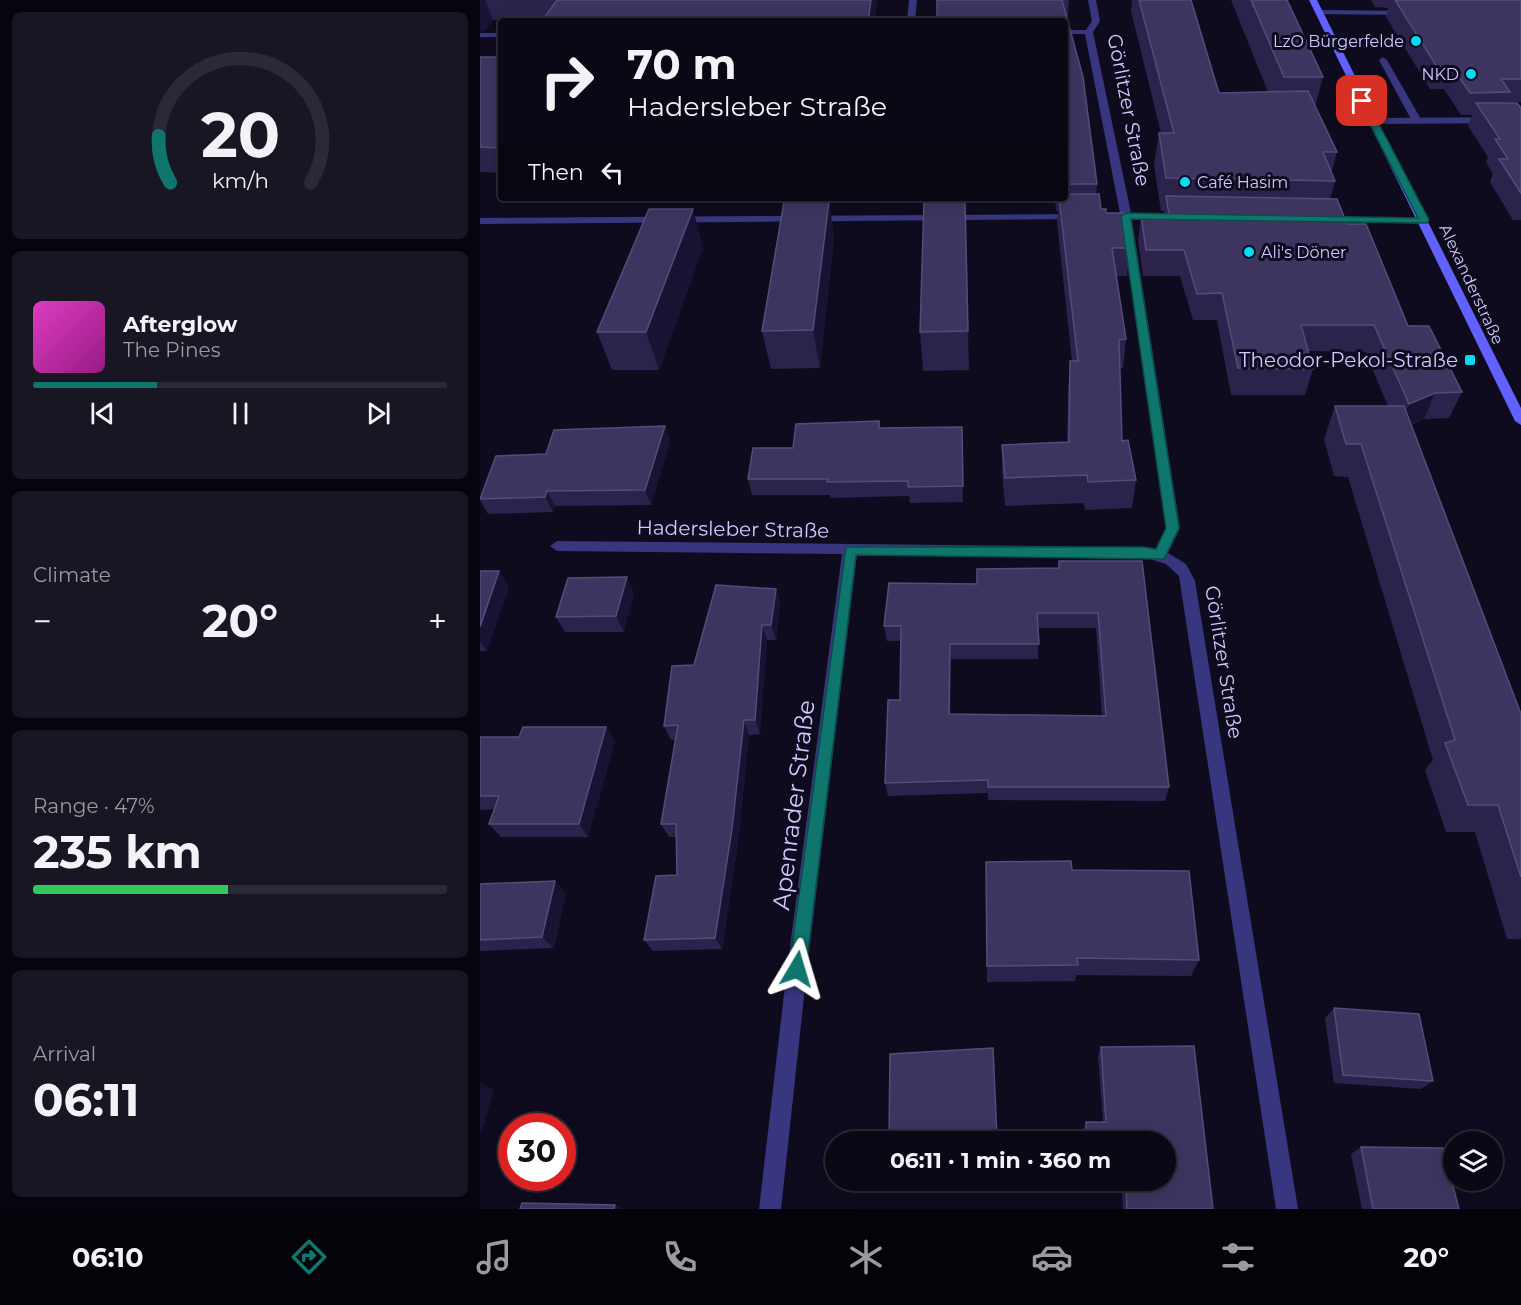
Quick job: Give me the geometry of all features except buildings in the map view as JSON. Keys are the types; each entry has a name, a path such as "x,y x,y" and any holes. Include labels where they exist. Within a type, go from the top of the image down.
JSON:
{"main road":[{"name":"Alexanderstraße","path":"1313,0 1372,121 1424,220 1521,421"}],"street":[{"path":"911,18 913,0"},
{"name":"Görlitzer Straße","path":"1092,0 1096,21 1089,32 1126,216 1173,528 1160,555 1174,561 1184,569 1188,581 1287,1209"},
{"path":"1319,12 1415,13"},
{"path":"1068,32 1089,32"},
{"path":"480,35 498,35"},
{"path":"1383,60 1417,121"},
{"path":"1372,121 1521,120"},
{"path":"480,221 1173,217"},
{"path":"1316,219 1424,220"},
{"name":"Hadersleber Straße","path":"556,546 1143,552 1160,555"},
{"name":"Apenrader Straße","path":"770,1209 797,969 850,550"}],"place":[{"name":"LzO Bürgerfelde","path":"1416,41"},
{"name":"NKD","path":"1471,74"},
{"name":"Café Hasim","path":"1185,182"},
{"name":"Ali's Döner","path":"1249,252"},
{"name":"Theodor-Pekol-Straße","path":"1470,360"}],"route":[{"path":"797,969 850,550 1143,552 1160,555 1173,528 1126,216 1424,220 1362,101"}]}
